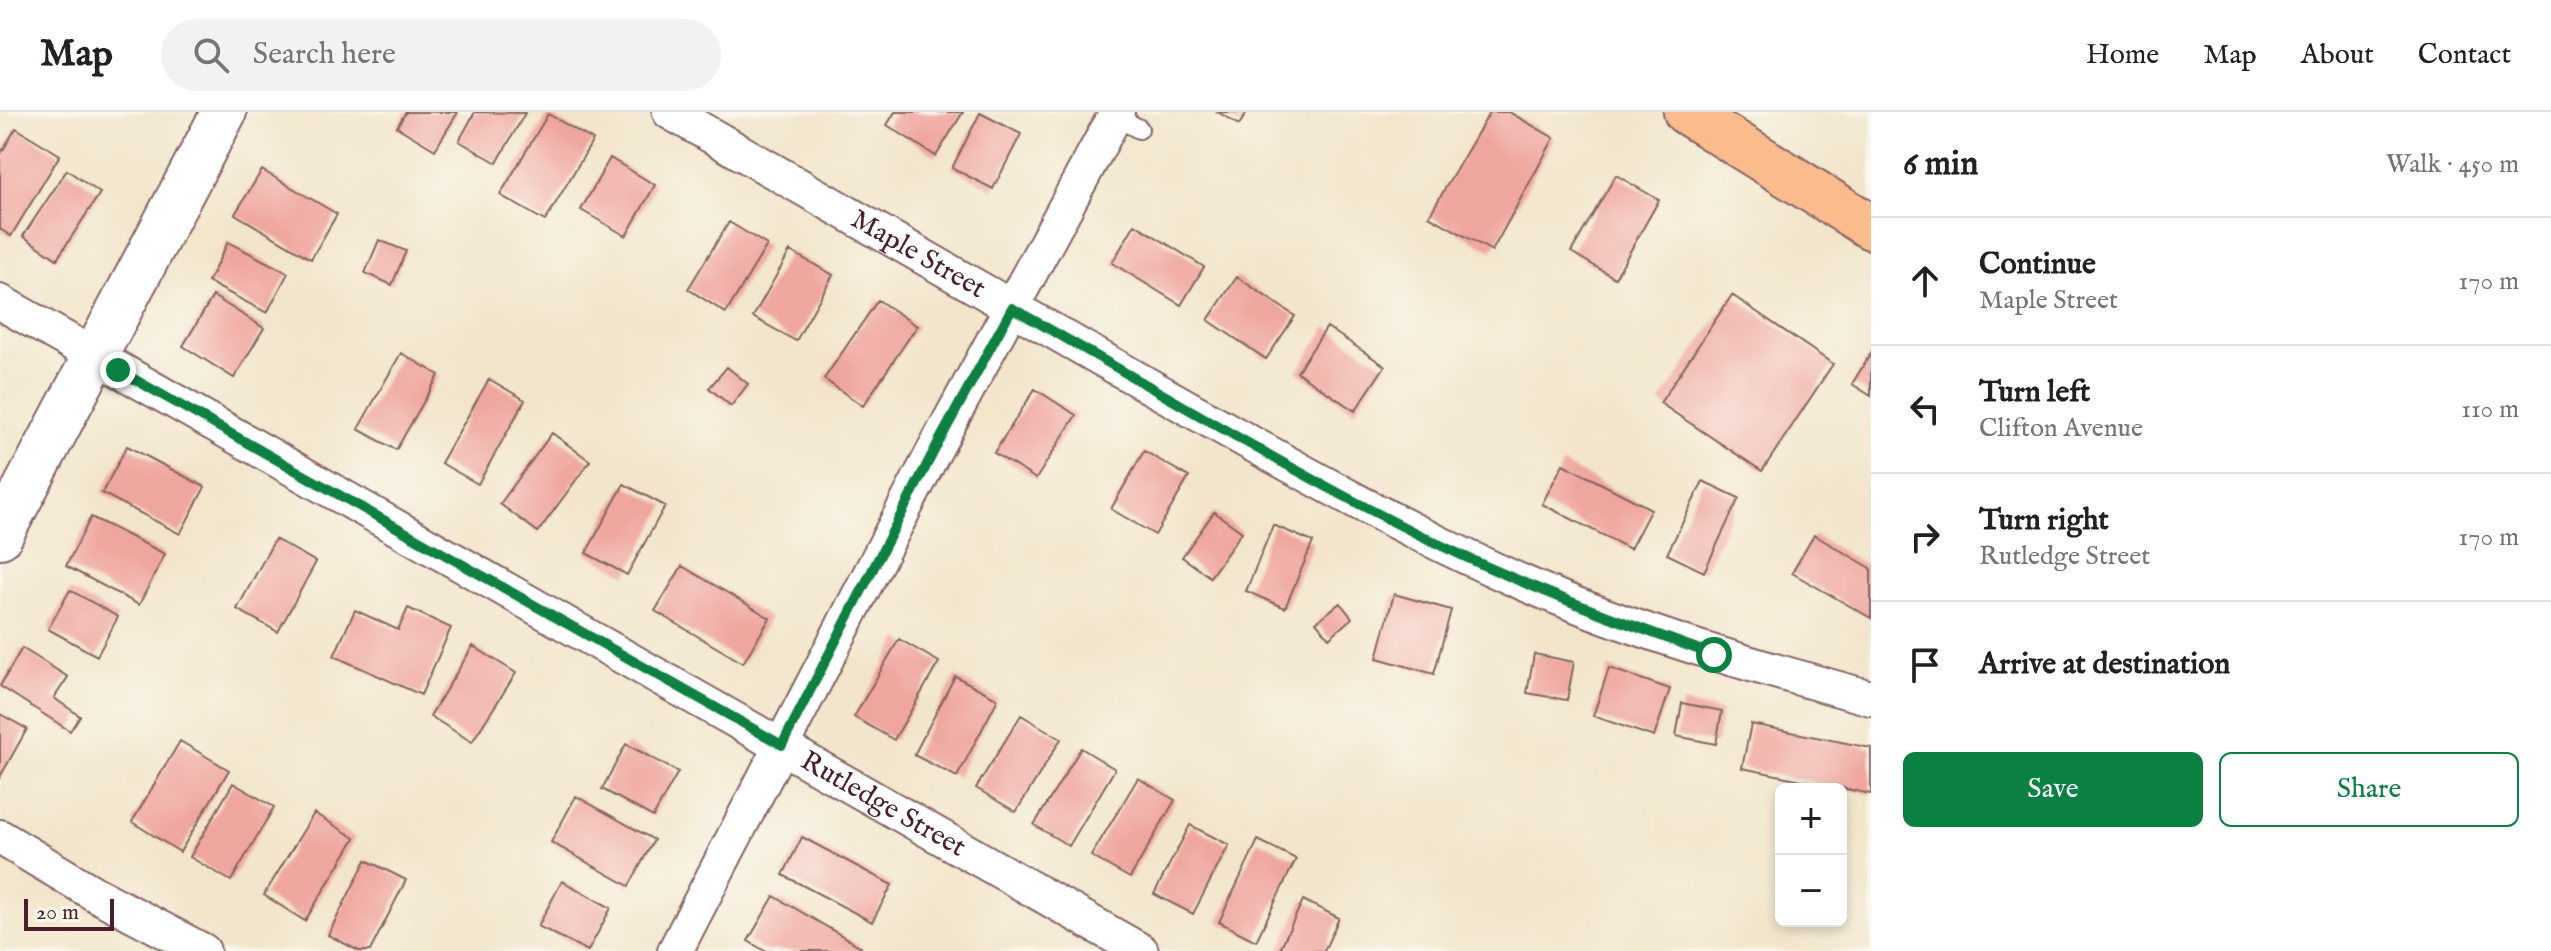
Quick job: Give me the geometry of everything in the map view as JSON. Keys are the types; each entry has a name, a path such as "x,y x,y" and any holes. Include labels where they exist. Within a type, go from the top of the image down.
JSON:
{"main road":[{"path":"1686,112 1871,227"}],"street":[{"path":"0,536 224,112"},
{"name":"Maple Street","path":"670,112 1349,499 1464,556 1621,622 1701,650 1871,698"},
{"path":"675,951 936,447 1012,308 1124,119"},
{"name":"Rutledge Street","path":"0,302 1141,951"},
{"path":"0,837 95,894 203,951"}],"building":[{"path":"406,112 458,112 435,150 397,127"},
{"path":"475,112 525,113 497,163 459,141"},
{"path":"895,112 963,112 936,156 887,125"},
{"path":"1218,112 1247,112 1239,125"},
{"path":"1490,112 1509,112 1554,138 1492,251 1429,216"},
{"path":"980,113 1021,134 993,189 952,168"},
{"path":"548,114 593,140 545,221 500,195"},
{"path":"16,128 60,155 11,236 0,229 0,155"},
{"path":"610,158 655,185 626,236 581,210"},
{"path":"67,170 100,193 57,259 23,236"},
{"path":"262,170 337,214 311,259 235,214"},
{"path":"1616,175 1659,200 1615,278 1571,252"},
{"path":"729,222 767,245 726,313 688,289"},
{"path":"1135,224 1204,267 1181,305 1112,263"},
{"path":"379,240 406,251 392,285 365,273"},
{"path":"228,242 288,273 267,313 208,282"},
{"path":"790,251 833,275 796,341 753,317"},
{"path":"1237,277 1295,316 1266,359 1208,320"},
{"path":"1732,295 1833,364 1762,471 1660,403"},
{"path":"213,296 264,328 234,378 183,346"},
{"path":"878,300 917,326 863,406 824,379"},
{"path":"1327,327 1385,366 1355,411 1297,372"},
{"path":"401,353 439,375 396,450 358,429"},
{"path":"1871,353 1871,396 1852,384"},
{"path":"727,367 748,384 731,406 709,388"},
{"path":"489,379 525,400 478,484 441,463"},
{"path":"1035,389 1076,415 1036,479 994,453"},
{"path":"552,433 590,461 538,532 500,504"},
{"path":"127,446 205,487 180,534 102,493"},
{"path":"1144,451 1189,477 1155,535 1111,509"},
{"path":"1563,464 1651,509 1630,549 1542,504"},
{"path":"1703,481 1739,498 1704,572 1667,554"},
{"path":"624,484 665,506 627,575 586,553"},
{"path":"1214,512 1242,532 1210,577 1182,557"},
{"path":"91,517 165,554 139,605 66,566"},
{"path":"1273,525 1313,542 1285,608 1246,591"},
{"path":"1814,535 1871,568 1871,618 1792,573"},
{"path":"275,539 316,562 278,632 237,609"},
{"path":"682,566 770,618 743,663 655,611"},
{"path":"70,590 118,617 97,656 48,629"},
{"path":"1394,594 1451,610 1434,674 1377,658"},
{"path":"1340,603 1352,618 1329,638 1316,622"},
{"path":"408,608 451,628 421,695 334,656 355,610 398,630"},
{"path":"899,639 939,662 894,740 854,717"},
{"path":"473,646 516,673 472,742 430,716"},
{"path":"22,648 68,677 54,698 80,716 70,731 0,686"},
{"path":"1534,654 1574,662 1567,700 1527,693"},
{"path":"1609,668 1670,689 1654,737 1593,716"},
{"path":"955,676 998,699 957,777 914,755"},
{"path":"1682,703 1722,711 1716,744 1676,736"},
{"path":"0,714 27,729 0,777"},
{"path":"1021,715 1061,739 1016,812 976,788"},
{"path":"1751,724 1871,748 1871,794 1847,789 1847,783 1816,783 1742,768"},
{"path":"180,741 229,770 180,852 132,822"},
{"path":"626,744 678,772 653,817 602,789"},
{"path":"1081,748 1115,769 1069,846 1034,825"},
{"path":"1138,778 1175,800 1130,878 1091,856"},
{"path":"233,783 274,807 231,881 190,857"},
{"path":"576,796 654,840 629,886 551,842"},
{"path":"314,813 355,838 305,921 264,895"},
{"path":"1190,825 1229,845 1193,914 1154,894"},
{"path":"802,837 892,885 872,922 783,875"},
{"path":"1258,840 1296,859 1256,941 1219,922"},
{"path":"366,860 406,880 370,951 359,951 328,935"},
{"path":"562,881 611,908 588,951 538,926"},
{"path":"774,896 861,947 859,951 765,951 748,941"},
{"path":"1303,900 1339,918 1324,951 1279,951"}],"route":[{"path":"118,370 782,745 936,447 1012,308 1349,499 1438,544 1528,585 1714,655"}]}
